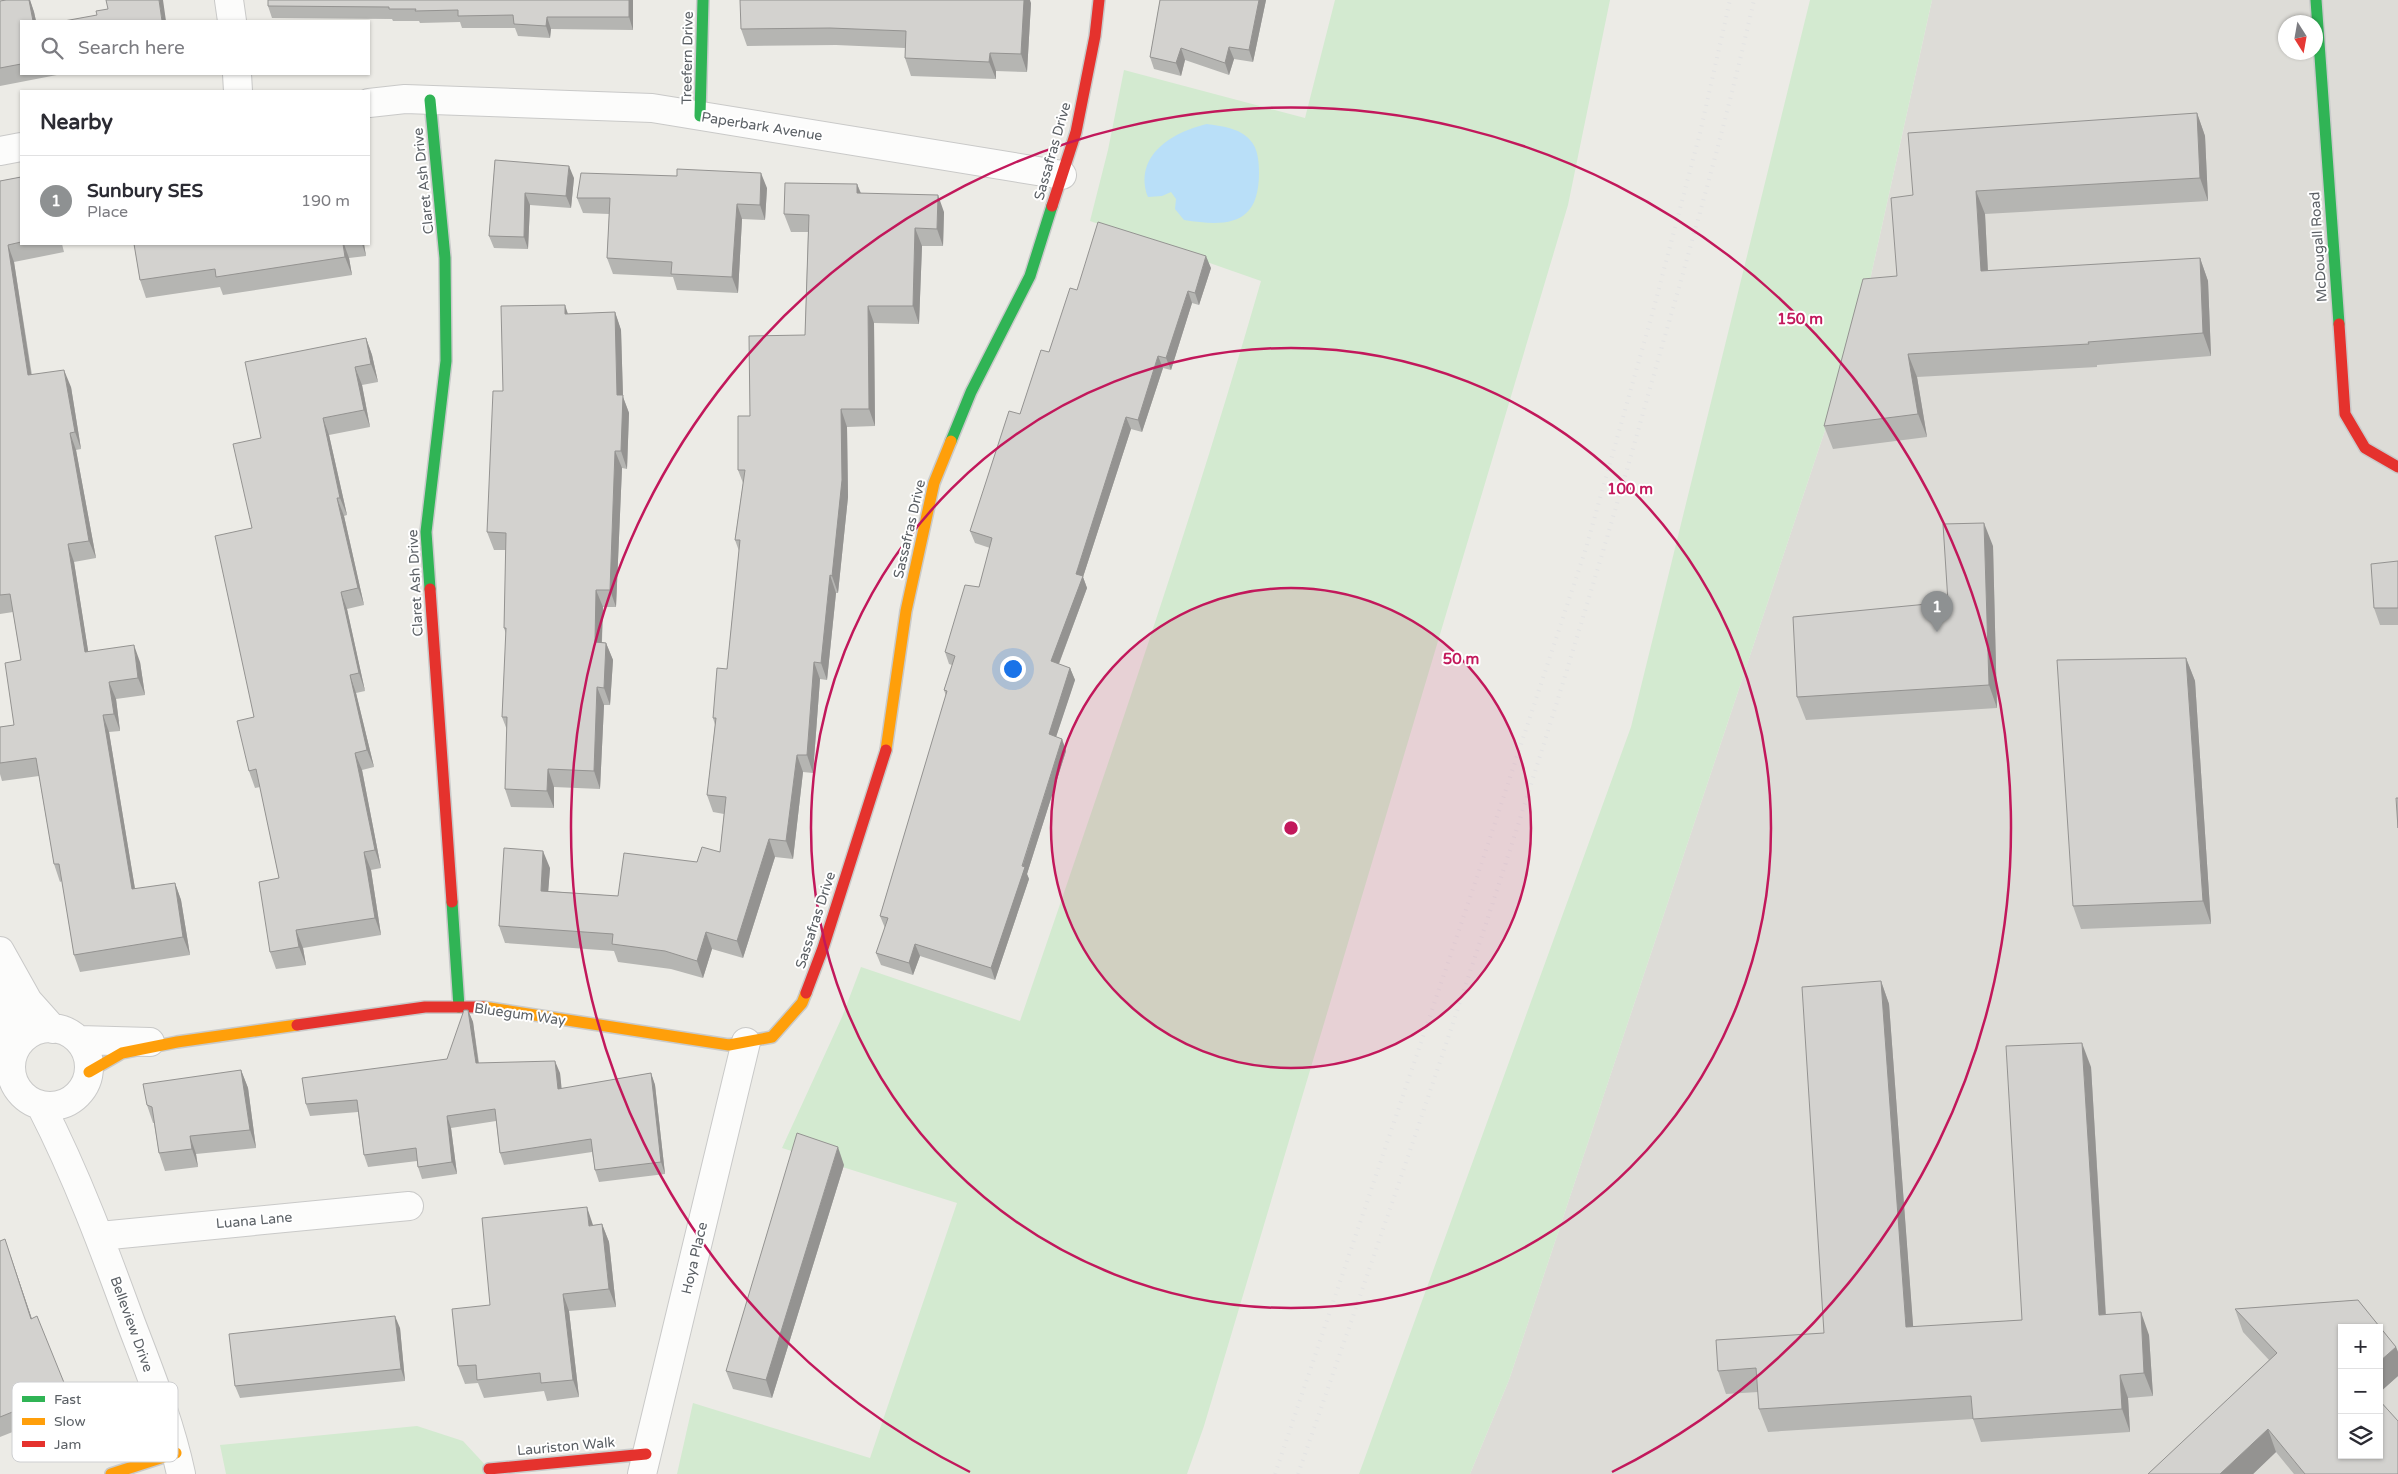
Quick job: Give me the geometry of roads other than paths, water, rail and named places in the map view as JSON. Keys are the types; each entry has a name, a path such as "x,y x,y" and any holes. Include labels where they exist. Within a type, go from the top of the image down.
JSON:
{"street":[{"path":"230,0 232,20"},
{"name":"Treefern Drive","path":"700,116 703,0"},
{"name":"Sassafras Drive","path":"772,1037 802,1003 824,948 888,742 906,611 934,483 971,392 1030,276 1076,132 1095,36 1098,0"},
{"name":"McDougall Road","path":"2316,0 2345,414 2365,448 2398,467"},
{"path":"237,75 238,90"},
{"name":"Paperbark Avenue","path":"370,103 405,99 652,108 1062,174"},
{"name":"Claret Ash Drive","path":"430,100 445,258 446,361 426,532 459,1007"},
{"path":"0,151 20,147"},
{"path":"0,951 28,1001 53,1030"},
{"path":"0,966 12,1008 14,1049 10,1062 12,1080 20,1094 35,1105 50,1107 73,1100 86,1083 89,1072 86,1051 79,1040 63,1030 42,1028 22,1039 14,1049"},
{"name":"Bluegum Way","path":"89,1072 122,1054 177,1042 425,1007 478,1006 729,1045 772,1037"},
{"name":"Bluegum Way","path":"79,1040 177,1042"},
{"name":"Hoya Place","path":"644,1464 746,1042"},
{"name":"Belleview Drive","path":"73,1100 70,1136 75,1176"},
{"name":"Belleview Drive","path":"41,1106 75,1176 100,1236 153,1382"},
{"name":"Luana Lane","path":"100,1236 409,1206"},
{"path":"111,1474 179,1463"},
{"name":"Lauriston Walk","path":"488,1469 644,1464"}],"water":[{"path":"1207,124 1230,128 1246,136 1253,143 1258,155 1258,190 1253,203 1247,213 1238,219 1227,222 1214,223 1184,220 1175,209 1176,199 1171,192 1162,196 1148,197 1145,182 1146,169 1151,158 1159,148 1181,133"}],"railway":[{"path":"1275,1474 1586,548 1653,311 1700,133 1730,0"},
{"path":"1298,1474 1440,1062 1531,785 1616,507 1695,230 1732,93 1754,0"}],"place":[{"name":"Sunbury SES","path":"1937,632"}]}
